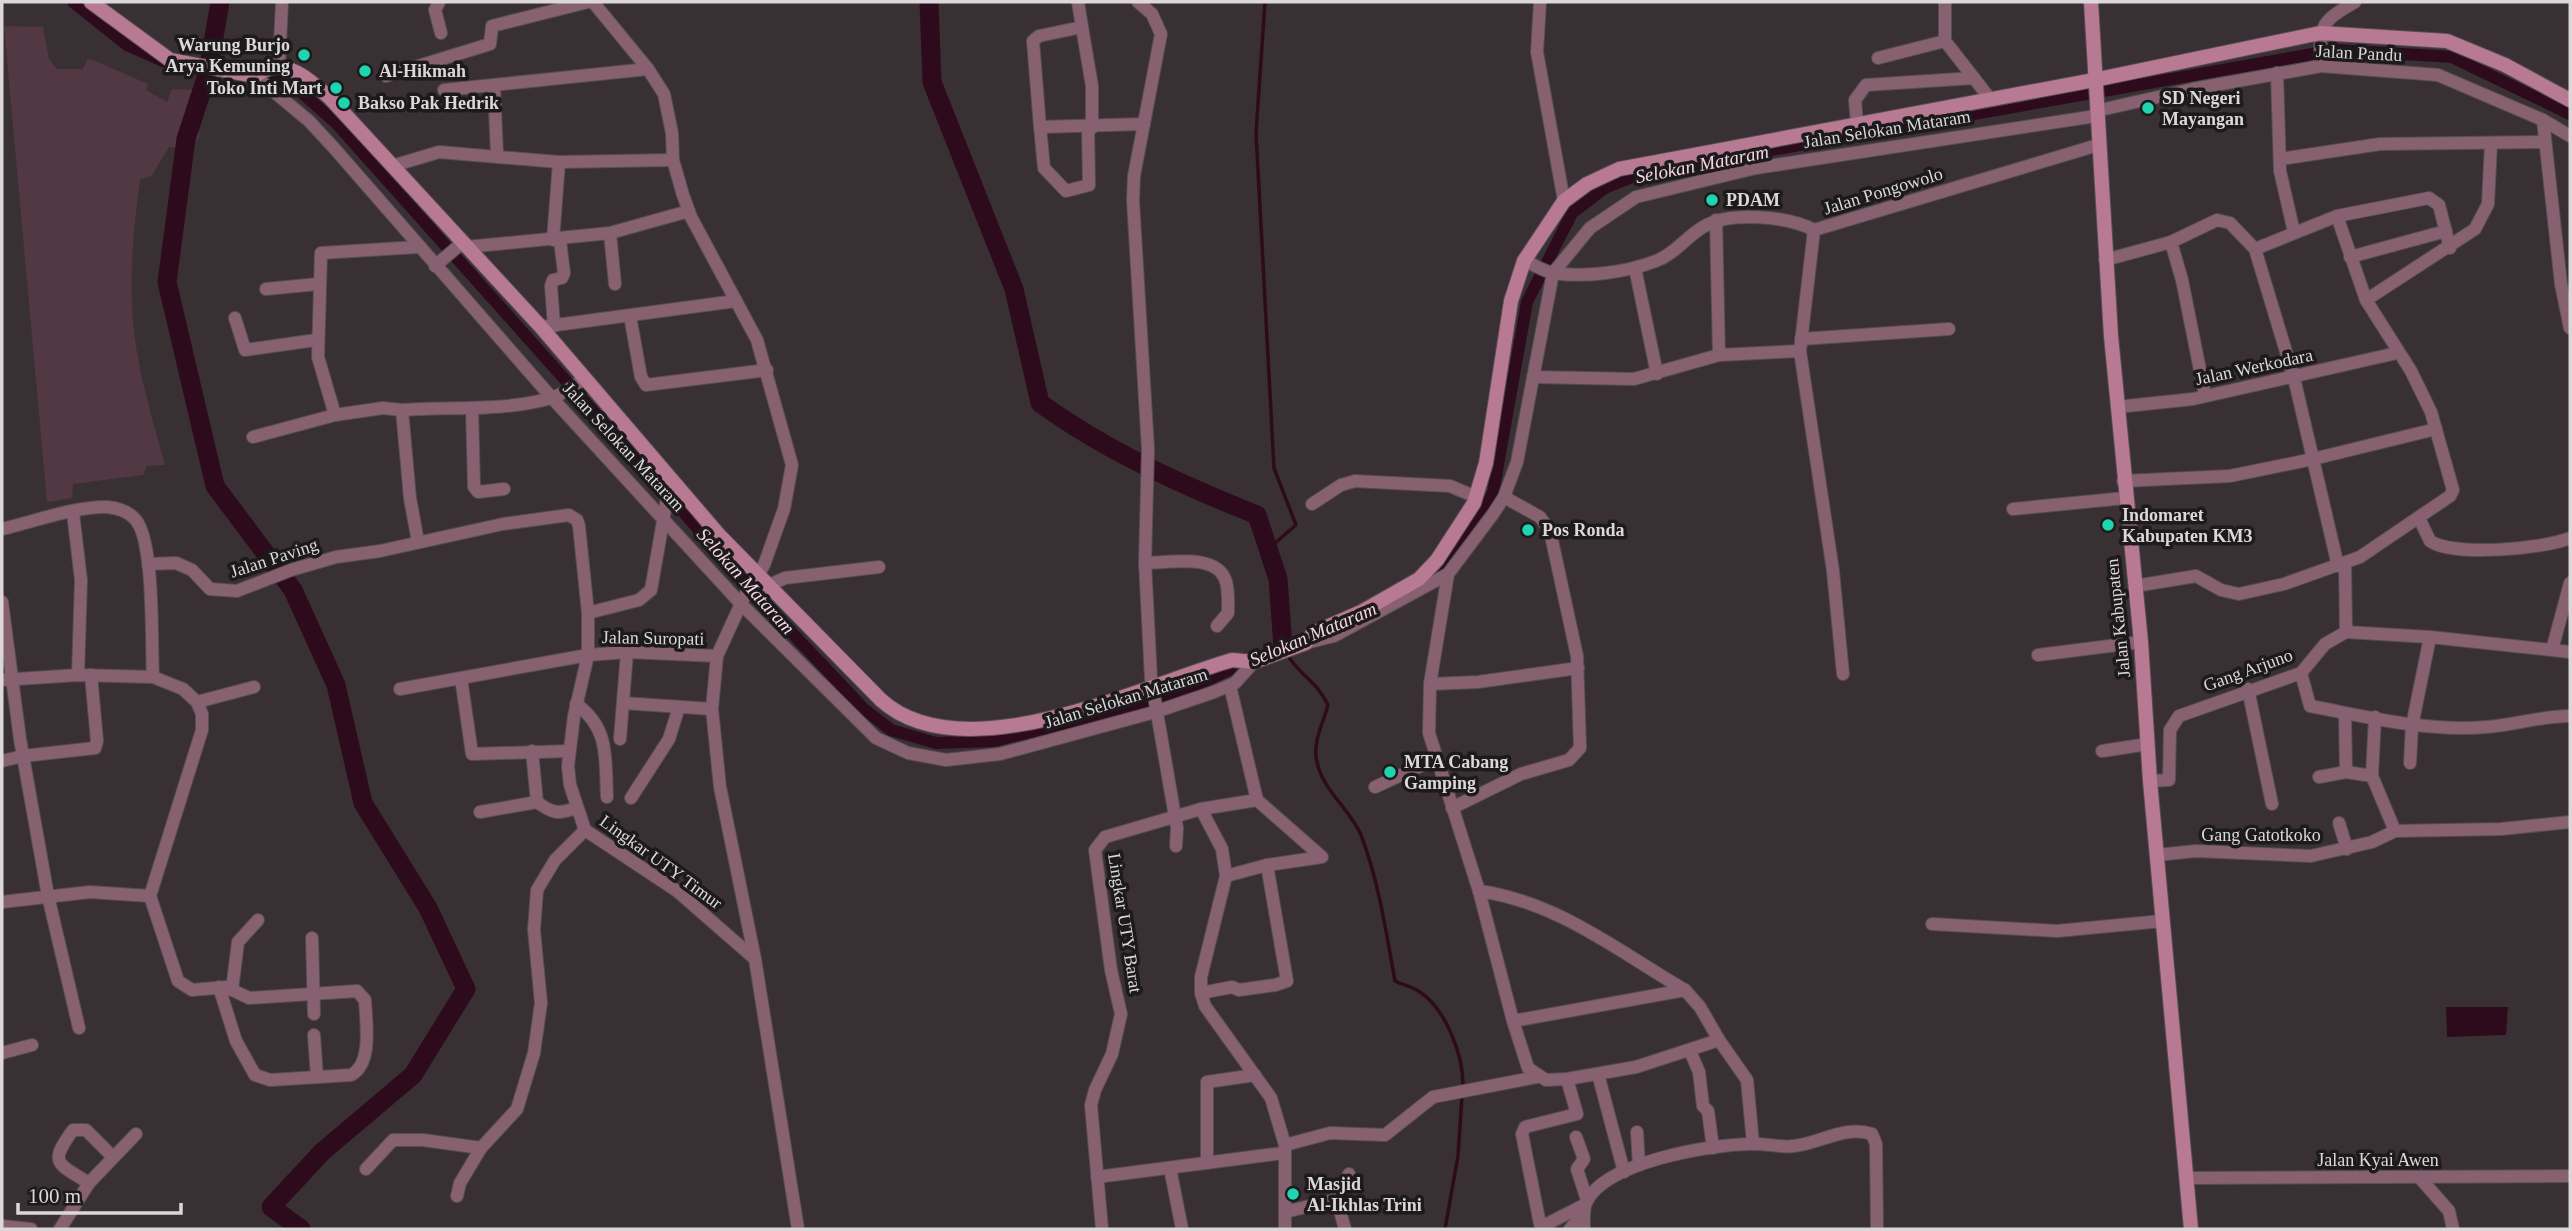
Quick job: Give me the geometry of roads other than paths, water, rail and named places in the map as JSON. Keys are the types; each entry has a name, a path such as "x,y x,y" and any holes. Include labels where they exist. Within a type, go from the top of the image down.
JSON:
{"street":[{"path":"91,2 170,60 255,73 279,65 282,2"},
{"path":"439,2 435,10 441,33"},
{"path":"386,76 490,44 492,26 591,2"},
{"name":"Lingkar UTY Timur","path":"591,2 648,69 666,100 673,160 689,211 757,340 792,465 784,509 760,580 743,600 717,656 712,709 720,787 755,959 798,1229"},
{"path":"1078,2 1083,27 1092,86 1089,185 1066,191 1044,168 1033,41 1039,36 1083,27"},
{"path":"1138,2 1152,14 1161,34 1134,176 1133,200 1148,449 1146,564 1155,710 1174,814 1176,846"},
{"path":"1540,2 1537,52 1564,201"},
{"path":"1945,2 1945,41 1991,100"},
{"name":"Jalan Kabupaten","path":"2091,2 2105,260 2123,481 2141,642 2150,782 2191,1229"},
{"path":"2321,64 2319,38 2324,23 2355,2"},
{"path":"1307,640 1419,579 1482,506 1511,301 1528,262 1564,201 1587,184 1619,169 2319,38 2447,41 2505,65 2570,100"},
{"path":"1878,58 1945,41"},
{"name":"Jalan Pandu","path":"2096,112 2321,64 2438,75 2543,120 2570,136"},
{"name":"Jalan Selokan Mataram","path":"279,65 314,85 392,166 462,246 548,326 579,383 669,484 760,580 887,706 933,724 960,729 985,729 1100,706 1154,691 1232,660 1258,660"},
{"path":"444,90 648,69"},
{"name":"Jalan Selokan Mataram","path":"255,73 334,148 418,247 438,264 554,397 863,727 876,738 908,752 946,760 1000,754 1230,686 1258,660 1307,640 1334,636 1448,574 1482,506 1504,497 1517,462 1549,271 1590,228 1636,197 1756,168 2096,112"},
{"path":"2277,73 2280,159 2294,232"},
{"path":"1857,124 1855,100 1866,85 1974,78"},
{"path":"494,86 497,155"},
{"path":"2543,120 2561,284 2570,328"},
{"path":"1040,127 1090,128 1144,124"},
{"path":"2280,159 2380,144 2544,142"},
{"path":"2366,300 2450,248 2475,229 2488,204 2491,143"},
{"name":"Jalan Pongowolo","path":"1843,674 1833,571 1801,345 1814,230 2098,145"},
{"path":"392,166 439,152 559,162 673,160"},
{"path":"559,162 556,240 564,273 562,278 553,280 551,286 548,326 736,301"},
{"path":"2255,249 2337,216 2430,198 2439,205 2450,248"},
{"path":"438,264 462,246 556,240 610,233 689,211"},
{"path":"2135,586 2196,576 2221,590 2239,594 2284,584 2341,565 2443,502 2453,490 2436,429 2411,371 2397,353 2366,300 2337,216"},
{"path":"1528,262 1549,271 1635,268 1671,254 1703,227 1716,220 1779,219 1793,221 1814,230"},
{"path":"1716,220 1719,355"},
{"path":"2105,260 2171,242 2217,220 2230,223 2255,249 2294,378 2341,565 2346,632 2430,637 2570,652"},
{"path":"2350,257 2446,230"},
{"path":"610,233 614,284"},
{"path":"2171,242 2182,280 2205,395"},
{"path":"335,415 320,368 316,340 321,253 418,247"},
{"path":"1635,268 1657,374"},
{"path":"266,289 318,284"},
{"path":"630,316 646,385 767,370"},
{"path":"235,318 245,351 316,340"},
{"path":"1533,377 1605,380 1657,374 1719,355 1950,329"},
{"name":"Jalan Werkodara","path":"2117,407 2205,395 2294,378 2397,353"},
{"path":"253,437 335,415 383,408 402,411 447,406 472,408 554,397 579,383"},
{"path":"472,408 474,487 478,492 504,489"},
{"path":"402,411 410,498 418,542"},
{"path":"2123,481 2231,476 2436,429"},
{"path":"1312,504 1341,485 1355,481 1458,488 1482,506"},
{"path":"588,613 639,600 651,590 669,484"},
{"path":"1452,808 1521,774 1563,762 1577,753 1581,740 1578,668 1571,625 1548,528 1540,517 1504,497"},
{"path":"2013,509 2125,498"},
{"path":"2,528 105,507 124,510 137,521 146,543 153,677"},
{"path":"2,761 23,755 91,749 97,745 85,675 81,580 73,513"},
{"name":"Jalan Paving","path":"148,564 176,563 192,570 210,589 237,591 291,570 336,557 569,515 577,520 579,526 588,613"},
{"path":"2419,518 2430,541 2451,549 2553,543 2570,538"},
{"path":"1146,564 1204,563 1222,574 1226,581 1228,613 1217,626"},
{"path":"760,580 879,567"},
{"path":"1448,574 1430,684 1429,733 1479,891 1528,1068 1537,1077 1549,1081 1567,1079 1690,1051 1719,1040"},
{"path":"2552,650 2570,583"},
{"path":"2,602 7,680 48,896 79,1028"},
{"name":"Lingkar UTY Timur","path":"588,613 588,655 576,704 568,776 585,830 677,891 755,959"},
{"name":"Gang Arjuno","path":"2150,782 2169,779 2170,730 2179,716 2248,689 2301,673 2325,644 2346,632"},
{"path":"2410,763 2412,726 2430,637"},
{"path":"2038,655 2141,642"},
{"path":"620,739 627,652"},
{"name":"Jalan Suropati","path":"400,689 588,655 627,652 717,656"},
{"path":"1430,684 1487,681 1578,668"},
{"path":"2301,673 2310,706 2412,726 2485,727 2529,722 2545,716 2570,716"},
{"path":"7,680 85,675 153,677 183,689 197,702 202,714 201,730 150,896 178,981 192,990 219,987 249,998 357,991 365,1000 364,1061 359,1071 351,1075 270,1080 255,1075 236,1041 219,987"},
{"path":"461,678 472,754 569,751"},
{"path":"1227,876 1322,857 1257,800 1230,686"},
{"path":"197,702 254,687"},
{"path":"2248,689 2272,804"},
{"path":"623,702 712,709"},
{"path":"576,704 597,722 603,742 607,797"},
{"path":"631,797 668,739 679,707"},
{"path":"2345,715 2346,772"},
{"path":"2375,717 2372,776 2395,831"},
{"path":"2102,751 2148,744"},
{"path":"531,751 537,802 550,813 558,814 577,808"},
{"path":"1375,787 1436,759"},
{"path":"2319,777 2346,772 2372,776"},
{"name":"Lingkar UTY Barat","path":"1102,1229 1092,1098 1112,1054 1121,1012 1111,971 1095,850 1105,837 1174,814 1257,800"},
{"path":"480,812 537,802"},
{"path":"1201,809 1222,849 1227,876 1201,977 1201,993 1205,1006 1271,1098 1284,1149 1285,1212 1281,1229"},
{"name":"Gang Gatotkoko","path":"2157,855 2196,852 2311,856 2347,849 2395,831 2501,829 2570,822"},
{"path":"2339,823 2347,849"},
{"path":"457,1196 460,1183 481,1149 517,1109 534,1054 541,1003 534,930 537,890 555,860 585,830"},
{"path":"1201,993 1233,986 1239,990 1287,981 1267,866"},
{"path":"1479,891 1520,899 1562,916 1685,990 1700,1007 1747,1080 1753,1143"},
{"path":"2,902 90,892 150,896"},
{"path":"232,990 238,942 258,920"},
{"path":"1932,924 2046,931 2162,921"},
{"path":"312,938 314,1014"},
{"path":"1513,1021 1685,990"},
{"path":"314,1035 317,1077"},
{"path":"2,1054 32,1045"},
{"path":"1690,1051 1699,1072 1703,1106 1708,1111 1713,1148"},
{"path":"1598,1074 1624,1172"},
{"path":"1207,1163 1207,1082 1255,1075"},
{"path":"1097,1177 1207,1163 1284,1149 1330,1133 1390,1133 1422,1103 1453,1091 1537,1077"},
{"path":"1567,1079 1577,1114 1525,1127 1522,1134 1540,1224 1545,1225 1585,1206"},
{"path":"89,1183 62,1165 58,1158 57,1151 73,1130 86,1130 112,1156"},
{"path":"1570,1229 1598,1186 1639,1165 1667,1155 1753,1143 1792,1147 1850,1131 1872,1134 1878,1161 1877,1229"},
{"path":"1637,1132 1639,1165"},
{"path":"60,1229 89,1183 112,1156 136,1135"},
{"path":"1576,1138 1584,1159 1577,1169 1585,1206 1584,1229"},
{"path":"366,1169 393,1140 423,1140 481,1149"},
{"path":"1170,1168 1182,1229"},
{"path":"1285,1212 1334,1200 1349,1174"},
{"name":"Jalan Kyai Awen","path":"2186,1178 2570,1176"},
{"path":"2418,1177 2449,1211 2453,1229"},
{"path":"1334,1200 1338,1203 1345,1229"},
{"path":"2,1226 31,1229"}],"waterway":[{"name":"Selokan Mataram","path":"73,2 127,45 172,65"},
{"path":"220,2 208,72 186,139 167,282 215,486 293,590 336,685 363,803 428,908 466,989 413,1075 322,1152 271,1207 301,1229"},
{"path":"929,2 932,82 1014,289 1040,403 1091,437 1145,466 1257,515 1278,579 1283,647"},
{"path":"1265,2 1256,133 1274,468 1296,525 1268,549"},
{"name":"Selokan Mataram","path":"1428,578 1460,546 1493,493 1527,302 1572,213 1605,188 1642,173 2335,50 2452,57 2570,114"},
{"name":"Selokan Mataram","path":"256,77 293,85 336,123 775,615 864,709 891,730 936,743 994,741 1171,697 1248,661"},
{"path":"1287,654 1318,689 1328,705 1317,740 1317,762 1325,782 1361,835 1377,889 1395,981 1420,992 1430,1000 1446,1022 1457,1049 1463,1088"},
{"path":"1445,1229 1458,1156 1462,1096"}],"place":[{"name":"Warung Burjo Arya Kemuning","path":"304,55"},
{"name":"Al-Hikmah","path":"365,71"},
{"name":"Toko Inti Mart","path":"336,88"},
{"name":"Bakso Pak Hedrik","path":"344,103"},
{"name":"SD Negeri Mayangan","path":"2148,108"},
{"name":"PDAM","path":"1712,200"},
{"name":"Indomaret Kabupaten KM3","path":"2108,525"},
{"name":"Pos Ronda","path":"1528,530"},
{"name":"MTA Cabang Gamping","path":"1390,772"},
{"name":"Masjid Al-Ikhlas Trini","path":"1293,1194"}]}
